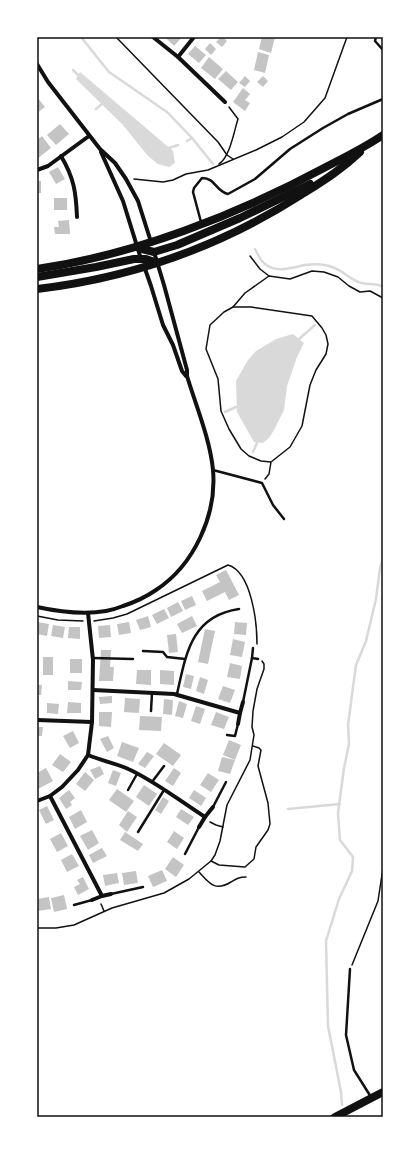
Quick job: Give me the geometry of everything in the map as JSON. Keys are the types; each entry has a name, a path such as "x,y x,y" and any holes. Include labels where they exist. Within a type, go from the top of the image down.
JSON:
{"main road":[{"path":"37,269 70,263 137,246 201,224 276,193 368,145 383,135"},
{"path":"37,289 84,282 144,267 195,250 240,230 266,216 344,168 368,145"},
{"path":"137,246 154,252 177,246 333,174"},
{"path":"37,277 90,269 128,260 141,259 157,263"},
{"path":"335,1117 383,1092"}],"street":[{"path":"153,37 178,57 225,102"},
{"path":"178,57 194,37"},
{"path":"37,64 48,82 89,136 126,178 138,201 154,252 187,370 187,376 208,445 213,470 212,497 208,518 199,539 189,557 174,576 157,590 139,600 107,611 77,613 37,607"},
{"path":"37,170 48,166 89,136"},
{"path":"100,149 123,201 163,325 173,344 182,371 187,376"},
{"path":"61,156 73,179 77,204 77,217"},
{"path":"37,801 50,796 70,780 88,755 92,722 93,658 88,613"},
{"path":"93,690 177,695 240,713"},
{"path":"238,724 242,702"},
{"path":"37,720 92,722"},
{"path":"88,755 126,768 164,790 204,818"},
{"path":"50,796 101,897"},
{"path":"199,827 213,807"},
{"path":"92,900 112,894"}],"lane":[{"path":"376,37 375,41 383,50"},
{"path":"201,224 193,192 194,188 202,178 208,178 222,193 228,194 255,179 290,149 323,128 348,114 383,99"},
{"path":"213,470 262,483 273,505 284,519"},
{"path":"177,695 185,659 190,645 206,622 223,612 239,609"},
{"path":"242,702 253,648"},
{"path":"143,651 163,652 168,657 185,659"},
{"path":"93,658 133,659"},
{"path":"252,658 258,659"},
{"path":"151,711 152,693"},
{"path":"227,735 235,736 238,724"},
{"path":"152,783 164,766"},
{"path":"128,790 136,774"},
{"path":"213,807 226,782"},
{"path":"138,832 164,790"},
{"path":"185,854 199,827"},
{"path":"112,894 143,887"},
{"path":"74,905 92,900"},
{"path":"350,969 346,1035 354,1070 371,1098"}],"path":[{"path":"116,37 218,142 227,155 233,159"},
{"path":"216,166 282,138 304,122 325,98 347,37"},
{"path":"126,178 163,182 173,180 186,174 208,170 223,162 227,155 238,119 225,102"},
{"path":"250,256 260,269 269,276 290,279 312,271 324,272 338,276 349,286 360,292 370,291 383,298"},
{"path":"233,307 251,307 312,316 326,335 328,344 326,354 316,370 310,385 302,426 290,447 271,462 261,461 249,456 241,449 229,429 221,411 218,379 206,349 210,325 224,312 233,307 245,293 269,276"},
{"path":"262,483 270,474 271,462"},
{"path":"37,616 70,621 89,621 107,619 127,614 226,566 230,566 236,569 243,579 250,594 256,631 258,659 263,662 264,667 257,689 253,711 252,727 254,735 250,760 248,767 226,805 223,827 217,849 211,861 199,872 164,894 122,905 74,924 56,928 37,928"},
{"path":"211,861 219,865 245,867 254,859 256,847 269,828 270,822 268,803 258,766 261,750 253,746"},
{"path":"204,818 223,827"},
{"path":"350,969 378,901 383,868"},
{"path":"199,872 209,884 214,886 224,886 238,878 246,877"},
{"path":"101,897 104,911"}],"shaded area":[{"path":"80,72 173,151 175,163 169,167 158,164 148,156 123,125 76,79"},
{"path":"293,334 304,343 297,357 287,386 284,410 269,438 263,443 254,442 237,412 236,381 248,360 256,351 276,339"}],"building":[{"path":"165,37 182,37 174,46"},
{"path":"221,37 227,41 222,47 216,42"},
{"path":"262,37 275,37 271,53 259,49"},
{"path":"210,43 216,49 211,55 205,49"},
{"path":"195,46 206,55 199,63 188,54"},
{"path":"258,52 269,55 265,73 254,70"},
{"path":"209,57 223,69 215,79 201,68"},
{"path":"226,71 238,82 231,90 218,79"},
{"path":"245,76 250,81 245,87 239,83"},
{"path":"263,76 268,81 263,87 257,82"},
{"path":"243,88 250,94 245,100 250,103 245,111 233,102"},
{"path":"37,97 45,107 37,113"},
{"path":"60,124 69,134 56,145 47,135"},
{"path":"42,136 51,148 37,159 37,140"},
{"path":"58,167 65,179 56,184 49,172"},
{"path":"37,181 41,181 41,193 37,193"},
{"path":"54,198 67,198 67,210 54,210"},
{"path":"69,220 70,234 55,234 54,227 59,227 58,221"},
{"path":"226,570 239,595 229,600 225,592 207,601 202,591 220,582 216,575"},
{"path":"192,596 196,605 185,610 181,601"},
{"path":"178,602 183,611 171,617 167,608"},
{"path":"164,609 169,618 157,624 152,615"},
{"path":"148,616 151,627 140,630 136,620"},
{"path":"192,616 197,626 182,633 177,624"},
{"path":"37,622 49,624 47,636 37,634"},
{"path":"129,622 131,633 119,635 117,624"},
{"path":"235,622 247,623 246,635 234,634"},
{"path":"53,625 65,627 63,638 51,636"},
{"path":"110,625 111,637 99,638 98,626"},
{"path":"69,627 80,627 80,639 68,638"},
{"path":"205,629 215,631 208,664 198,662"},
{"path":"176,634 178,652 169,653 167,635"},
{"path":"233,639 245,642 242,657 230,655"},
{"path":"101,650 111,650 110,667 114,667 113,681 99,681"},
{"path":"43,657 53,657 53,675 43,675"},
{"path":"70,659 82,659 82,673 70,673"},
{"path":"230,663 242,666 240,679 227,677"},
{"path":"137,670 151,670 151,685 136,684"},
{"path":"160,670 174,671 174,685 160,684"},
{"path":"186,674 194,676 191,689 183,687"},
{"path":"200,677 208,680 204,694 196,691"},
{"path":"68,681 82,682 81,690 68,690"},
{"path":"37,685 42,685 41,695 37,695"},
{"path":"223,686 235,690 230,703 218,699"},
{"path":"112,696 112,703 100,704 99,697"},
{"path":"125,698 140,699 139,713 124,712"},
{"path":"164,699 173,700 172,715 163,714"},
{"path":"179,701 187,704 183,718 175,716"},
{"path":"68,702 81,703 81,713 67,713"},
{"path":"47,703 59,704 58,714 47,713"},
{"path":"196,706 205,709 200,724 191,721"},
{"path":"99,712 112,712 111,727 99,726"},
{"path":"216,712 229,717 224,729 211,725"},
{"path":"140,716 162,717 161,731 139,730"},
{"path":"37,727 43,727 42,736 37,736"},
{"path":"73,731 79,743 70,748 63,736"},
{"path":"108,736 114,748 107,752 100,739"},
{"path":"229,740 241,745 235,760 223,755"},
{"path":"122,742 139,748 133,762 117,756"},
{"path":"164,743 181,755 173,766 156,754"},
{"path":"147,752 154,756 145,768 138,764"},
{"path":"60,754 71,762 63,772 52,765"},
{"path":"222,757 235,760 230,774 218,771"},
{"path":"100,766 104,774 95,779 90,770"},
{"path":"46,768 53,781 38,789 37,773"},
{"path":"174,768 181,773 173,786 165,781"},
{"path":"113,770 121,773 116,786 108,783"},
{"path":"85,772 94,780 85,791 76,784"},
{"path":"208,773 219,780 211,792 200,785"},
{"path":"144,785 157,794 149,806 136,797"},
{"path":"117,789 134,801 126,812 109,800"},
{"path":"69,790 75,798 70,802 72,805 66,809 59,798"},
{"path":"194,790 206,798 201,806 189,798"},
{"path":"163,797 169,801 161,814 155,810"},
{"path":"47,806 54,820 46,824 39,810"},
{"path":"181,809 194,817 188,825 176,817"},
{"path":"81,810 87,822 75,829 69,817"},
{"path":"128,811 137,817 127,832 119,825"},
{"path":"92,830 99,843 88,850 80,836"},
{"path":"174,831 184,838 177,849 167,842"},
{"path":"125,832 143,844 138,851 120,840"},
{"path":"61,833 68,846 57,852 50,839"},
{"path":"102,848 107,856 93,863 89,855"},
{"path":"72,854 79,866 67,872 61,860"},
{"path":"173,857 184,865 176,877 165,869"},
{"path":"162,870 167,881 153,887 148,876"},
{"path":"136,871 138,883 124,885 122,873"},
{"path":"117,873 119,883 105,886 103,875"},
{"path":"83,877 89,889 78,895 74,887 80,884 77,880"},
{"path":"64,895 67,909 54,912 51,898"},
{"path":"49,897 51,909 38,911 37,899"}],"waterway":[{"path":"81,37 109,72 167,112 192,138 213,164"},
{"path":"73,70 78,75"},
{"path":"96,109 102,104"},
{"path":"187,141 192,138"},
{"path":"169,148 178,145"},
{"path":"255,249 261,260 271,268 288,269 308,265 326,265 340,270 358,282 383,287"},
{"path":"299,339 315,325"},
{"path":"225,412 236,407"},
{"path":"253,452 257,443"},
{"path":"342,1105 341,1092 328,1026 326,941 339,899 352,871 353,857 340,840 338,813 349,744 348,725 356,665 366,641 376,599 380,568 383,558"},
{"path":"288,809 340,804"}]}
